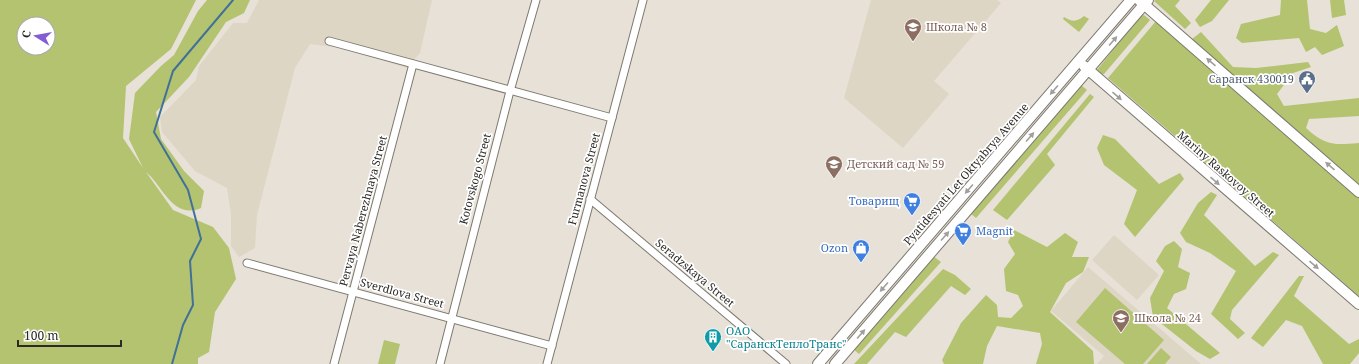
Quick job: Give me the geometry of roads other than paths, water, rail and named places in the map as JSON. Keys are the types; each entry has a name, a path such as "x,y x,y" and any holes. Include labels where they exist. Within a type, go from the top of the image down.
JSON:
{"main road":[{"name":"Pyatidesyati Let Oktyabrya Avenue","path":"818,364 1131,0"},
{"path":"835,364 1087,70 1144,1 1359,192"},
{"name":"Mariny Raskovoy Street","path":"1079,61 1087,70 1359,304"}],"street":[{"name":"Kotovskogo Street","path":"440,364 510,90 536,0"},
{"name":"Furmanova Street","path":"547,364 643,0"},
{"path":"329,41 612,118"},
{"name":"Pervaya Naberezhnaya Street","path":"334,364 413,64"},
{"name":"Seradzskaya Street","path":"590,199 786,364"},
{"name":"Sverdlova Street","path":"247,263 451,317 552,346"}],"waterway":[{"path":"172,364 183,325 193,305 190,261 201,239 188,190 154,132 173,71 233,0"}],"place":[{"name":"Школа № 8","path":"913,42"},
{"name":"Саранск 430019","path":"1307,94"},
{"name":"Детский сад № 59","path":"834,179"},
{"name":"Товарищ","path":"912,216"},
{"name":"Magnit","path":"963,246"},
{"name":"Ozon","path":"861,263"},
{"name":"Школа № 24","path":"1121,333"},
{"name":"ОАО \"СаранскТеплоТранс\"","path":"713,352"}]}
